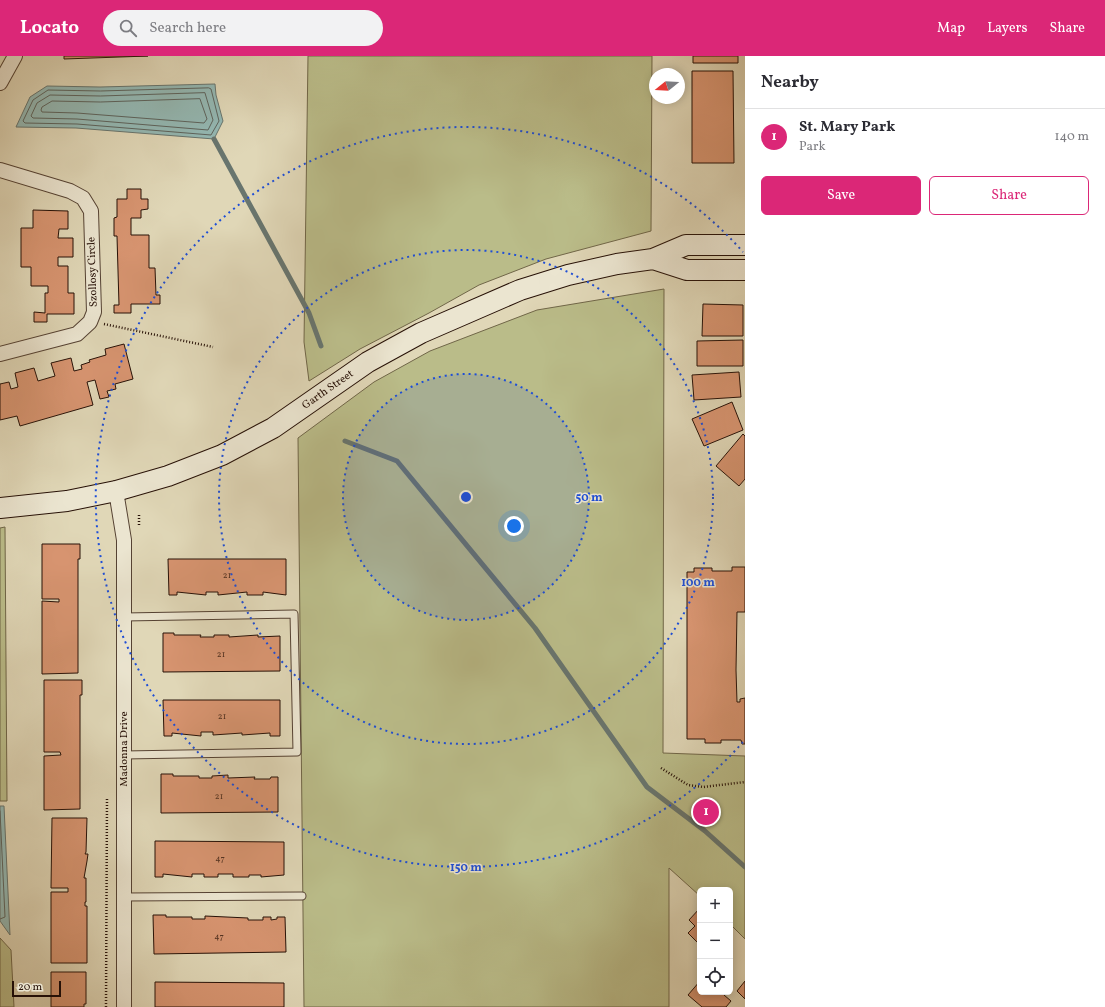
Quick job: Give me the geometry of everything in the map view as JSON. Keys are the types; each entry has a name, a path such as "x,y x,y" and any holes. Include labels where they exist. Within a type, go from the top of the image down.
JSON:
{"street":[{"path":"0,83 15,56"},
{"name":"Szollosy Circle","path":"0,170 70,191 83,198 91,211 94,312 90,322 77,334 0,354"},
{"name":"Garth Street","path":"0,508 67,501 116,491 168,476 222,455 273,428 368,362 421,333 520,290 568,275 617,264 653,259 686,245 745,245"},
{"name":"Garth Street","path":"653,259 687,270 745,270"},
{"name":"Madonna Drive","path":"116,491 124,540 124,1007"}],"lane":[{"path":"124,617 294,614 297,752 124,755"},
{"path":"124,897 302,896"}],"path":[{"path":"90,322 160,334 213,347"},
{"path":"662,768 688,785 703,787 745,782"}],"green space":[{"path":"308,56 652,56 652,68 649,68 649,104 652,104 651,231 546,259 479,285 360,349 309,381 304,342"},
{"path":"664,289 663,753 745,756 745,939 733,927 733,887 697,887 697,893 669,868 669,1007 304,1007 298,438 374,382 430,351 537,310"},
{"path":"5,527 7,801 0,801 0,528"},
{"path":"0,938 11,950 14,1007 0,1007"}],"water":[{"path":"215,84 216,95 223,121 214,139 76,128 16,127 30,97 47,86 100,87"},
{"path":"0,806 4,806 10,935 0,921"}],"building":[{"path":"64,56 148,56 64,59"},
{"path":"693,56 738,56 738,63 693,63"},
{"path":"692,71 733,71 734,163 692,163"},
{"path":"127,189 141,189 141,199 148,199 148,209 141,210 141,218 131,218 131,235 149,235 149,268 155,268 156,295 160,295 160,304 131,304 131,313 114,313 114,305 119,305 117,236 114,236 114,218 117,217 117,199 127,199"},
{"path":"33,210 68,211 68,229 59,229 58,238 73,238 73,257 58,257 58,266 68,266 68,293 74,293 74,314 47,314 47,322 34,322 34,312 45,313 45,293 48,293 48,286 31,286 31,267 21,267 21,228 33,228"},
{"path":"703,304 743,305 743,336 702,336"},
{"path":"743,340 743,366 697,366 697,341"},
{"path":"124,344 133,379 115,384 116,389 107,391 109,397 100,399 95,380 87,382 93,405 20,426 17,416 0,420 0,384 9,382 11,389 18,387 15,373 34,368 38,381 55,376 51,363 71,358 74,371 82,369 81,365 90,362 89,360 106,355 105,349"},
{"path":"739,372 741,397 694,400 692,375"},
{"path":"732,402 743,430 704,446 692,419"},
{"path":"743,434 745,436 745,479 739,486 716,466"},
{"path":"42,544 80,544 80,559 78,559 78,673 42,674 42,601 59,602 59,599 42,599"},
{"path":"168,559 286,559 286,595 263,592 263,595 247,595 247,592 218,595 218,592 206,592 206,595 177,592 177,595 169,595"},
{"path":"732,567 745,567 745,612 737,612 736,670 737,702 740,702 740,699 745,698 745,744 742,744 741,740 721,740 721,743 705,743 705,739 687,739 687,572 694,572 694,568 712,568 712,571 732,571"},
{"path":"163,633 174,633 174,635 201,635 200,637 214,637 214,635 229,635 229,637 258,635 258,637 280,636 280,671 163,672"},
{"path":"44,680 82,680 82,695 80,695 80,809 44,810 44,756 61,755 60,752 44,752"},
{"path":"163,700 280,700 280,736 270,736 270,733 213,735 213,732 201,732 201,736 172,733 172,736 164,736"},
{"path":"161,774 173,774 173,776 199,776 199,778 212,778 212,776 228,775 228,778 255,777 254,779 270,779 271,777 278,777 278,812 161,813"},
{"path":"52,818 87,818 85,854 88,854 84,878 86,878 85,906 87,906 87,963 51,963 51,892 68,892 68,888 51,888"},
{"path":"155,841 284,842 284,875 261,877 261,875 249,875 249,877 233,877 233,874 218,874 218,877 204,877 204,874 192,874 192,877 163,874 163,877 155,877"},
{"path":"697,911 697,942 688,933 695,926 689,920"},
{"path":"153,915 166,915 166,917 192,917 192,919 205,919 205,916 248,918 248,920 263,920 263,917 271,917 271,920 277,919 277,917 285,917 286,952 154,954"},
{"path":"51,972 86,972 86,1004 84,1004 84,1007 51,1007"},
{"path":"745,981 745,999 737,991"},
{"path":"155,982 284,983 284,1007 155,1007"},
{"path":"697,984 697,995 724,995 731,1001 726,1007 702,1007 688,995"}],"waterway":[{"path":"214,139 309,313 321,346"},
{"path":"345,441 397,461 535,628 647,787 705,831 745,867"}],"place":[{"name":"St. Mary Park","path":"706,812"}]}
